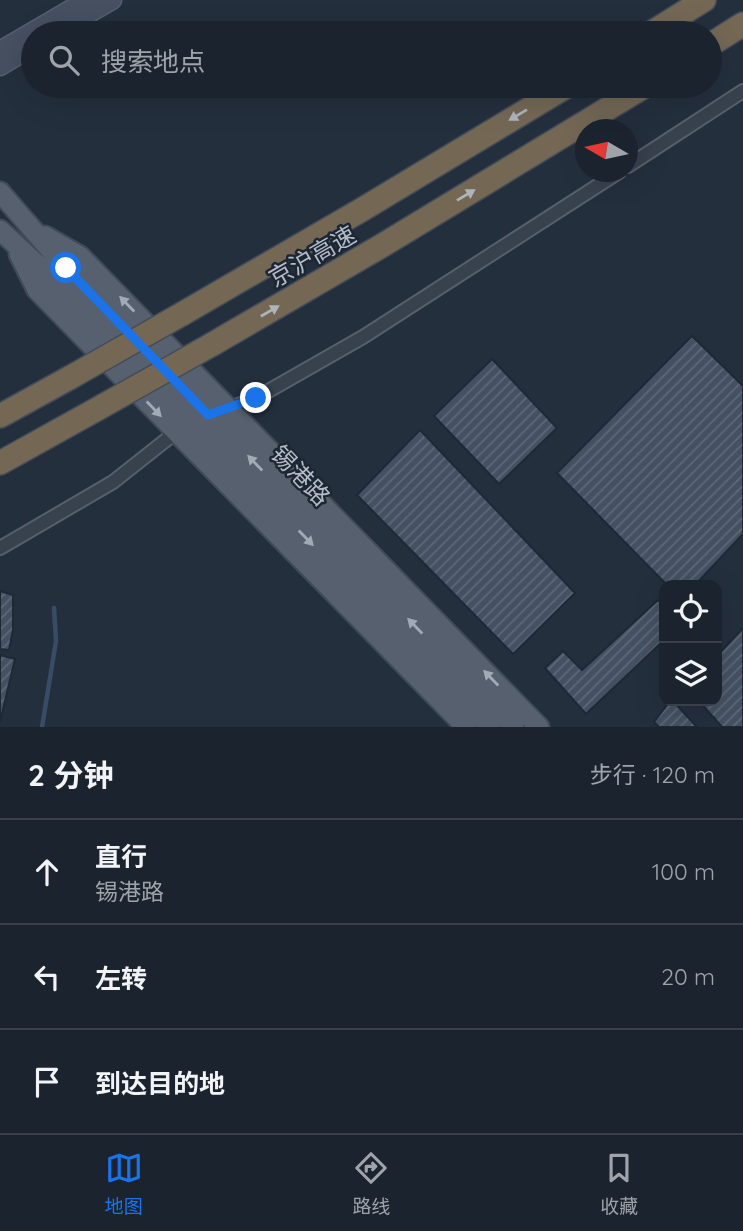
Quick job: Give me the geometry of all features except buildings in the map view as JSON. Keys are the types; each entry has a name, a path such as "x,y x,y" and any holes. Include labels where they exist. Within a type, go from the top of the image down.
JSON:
{"highway":[{"path":"670,21 704,0"},
{"path":"722,37 743,24"},
{"name":"京沪高速","path":"0,416 363,209 547,98"},
{"name":"京沪高速","path":"0,463 383,245 625,98"}],"main road":[{"name":"锡港路","path":"0,192 66,268 192,423 490,727"},
{"path":"0,230 16,246 37,290 192,423 466,727"},
{"path":"34,230 80,256 539,727"},
{"name":"锡港路","path":"192,423 514,727"}],"street":[{"path":"51,21 87,0"},
{"path":"76,21 112,0"},
{"path":"0,51 21,39"},
{"path":"0,66 21,54"},
{"path":"638,159 743,91"},
{"path":"0,548 113,482 192,423 256,398 363,337 603,182"}],"waterway":[{"path":"42,727 56,641 54,608"}],"route":[{"path":"66,268 208,415 256,398"}]}
